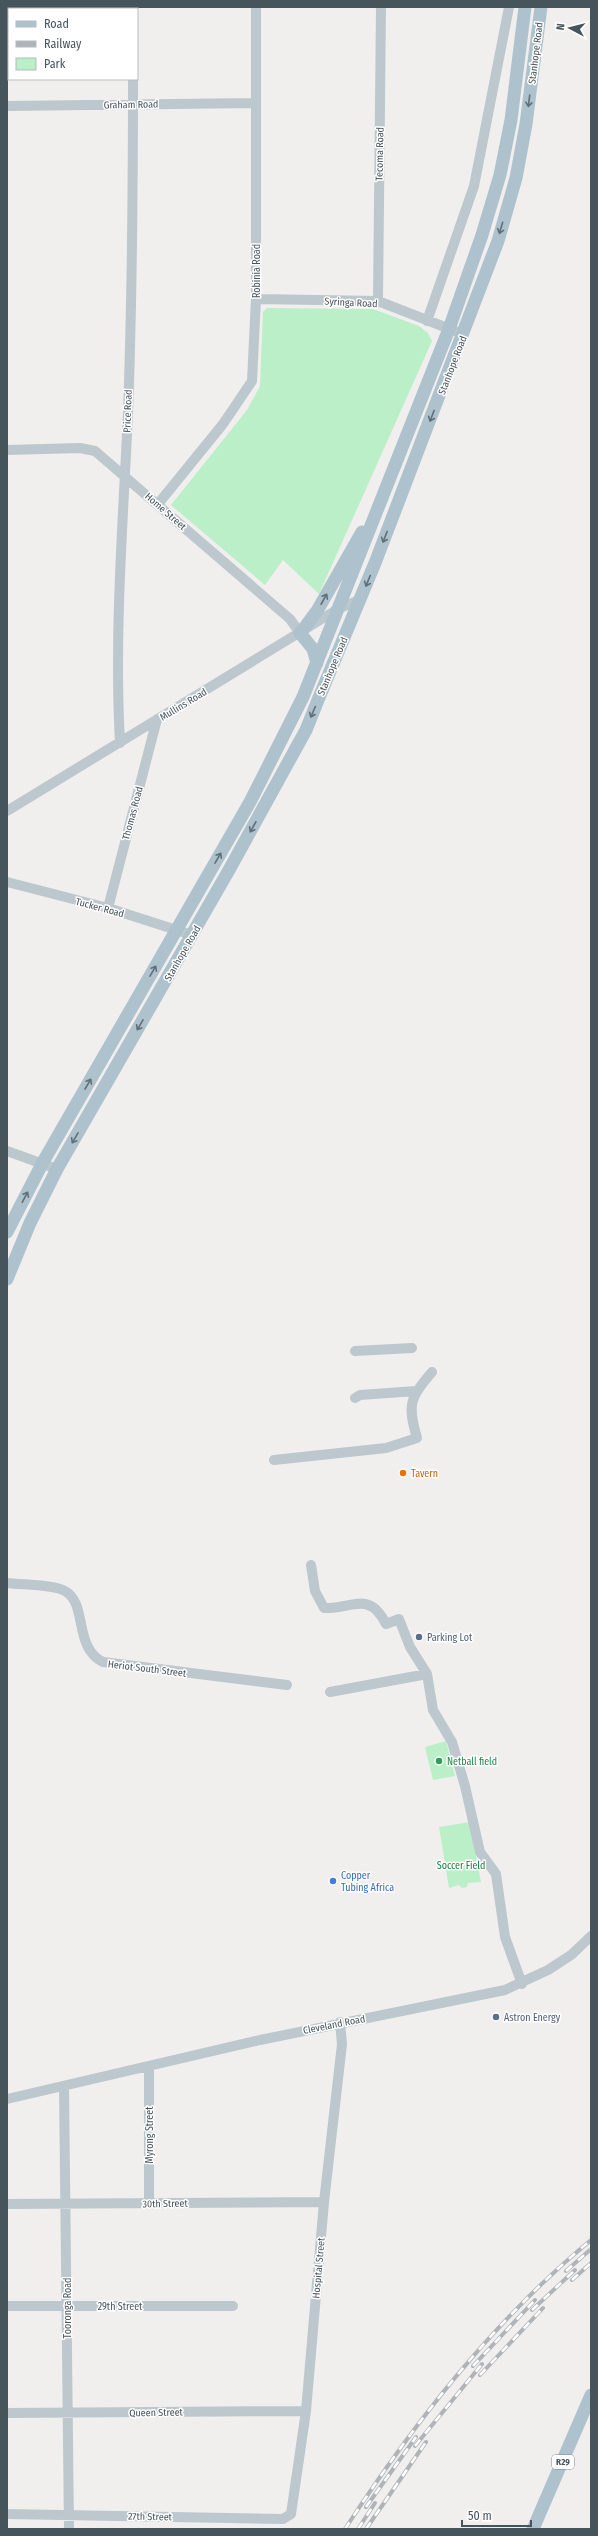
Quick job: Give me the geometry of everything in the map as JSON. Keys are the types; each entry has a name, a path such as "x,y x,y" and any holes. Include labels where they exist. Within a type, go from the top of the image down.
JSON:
{"main road":[{"name":"Stanhope Road","path":"9,1228 43,1162 177,930 283,740 317,663 449,329 482,235 500,174 519,58 525,7"},
{"name":"Stanhope Road","path":"7,1279 25,1233 57,1169 192,935 306,730 361,599 498,241 516,178 526,124 541,7"},
{"path":"500,174 516,178"},
{"path":"317,663 313,650 301,632 317,611 386,489"},
{"path":"143,988 157,996"},
{"path":"9,1228 25,1233"},
{"name":"R29","path":"534,2529 591,2395"}],"street":[{"name":"Robinia Road","path":"158,504 223,424 252,381 256,299 256,7"},
{"name":"Tecoma Road","path":"378,301 381,7"},
{"path":"428,321 474,186 501,57 509,7"},
{"path":"501,57 519,58"},
{"name":"Price Road","path":"120,743 119,598 130,306 133,80"},
{"name":"Graham Road","path":"7,106 255,103"},
{"name":"Syringa Road","path":"256,299 378,301 463,334"},
{"name":"Home Street","path":"7,450 87,449 94,451 158,504 290,619 301,632"},
{"name":"Mullins Road","path":"7,811 338,609 361,599"},
{"name":"Thomas Road","path":"108,908 157,719"},
{"name":"Tucker Road","path":"7,882 108,908 192,935"},
{"path":"7,1151 43,1162 57,1169"},
{"path":"355,1351 412,1348"},
{"path":"274,1460 386,1448 418,1438 412,1422 412,1401 416,1391 432,1372"},
{"path":"355,1398 360,1395 416,1391"},
{"path":"311,1565 315,1591 324,1608 362,1603 373,1606 380,1612 386,1624 399,1618 410,1647 427,1674 433,1710 452,1742 466,1786 480,1852 496,1874 505,1937 522,1984"},
{"name":"Heriot South Street","path":"7,1583 60,1589 70,1594 80,1620 88,1649 96,1658 103,1662 286,1685"},
{"path":"330,1692 427,1674"},
{"name":"Cleveland Road","path":"7,2099 340,2022 473,1998 522,1984 571,1955 591,1936"},
{"name":"Hospital Street","path":"292,2514 306,2411 324,2202 342,2044 340,2022"},
{"name":"Myrong Street","path":"149,2066 149,2203"},
{"name":"Tooronga Road","path":"64,2086 69,2529"},
{"name":"30th Street","path":"7,2204 324,2202"},
{"name":"29th Street","path":"7,2306 233,2306"},
{"name":"Queen Street","path":"7,2413 67,2414 306,2411"},
{"name":"27th Street","path":"7,2514 283,2519 292,2514"}],"green space":[{"path":"267,308 373,309 419,326 428,333 432,341 319,594 283,560 265,585 171,505 247,410 260,386 263,312"},
{"name":"Netball field","path":"446,1741 455,1776 433,1780 425,1747"},
{"name":"Soccer Field","path":"470,1822 481,1882 468,1883 467,1887 462,1888 459,1885 449,1888 439,1827"}],"railway":[{"path":"345,2529 371,2489 427,2412 457,2375 521,2304 555,2271 591,2240"},
{"path":"566,2271 591,2249"},
{"path":"572,2280 591,2263"},
{"path":"532,2310 575,2270"},
{"path":"473,2366 535,2300"},
{"path":"480,2375 543,2308"},
{"path":"415,2446 482,2364"},
{"path":"366,2507 416,2437"},
{"path":"366,2529 426,2442"},
{"path":"358,2529 375,2503"}],"place":[{"name":"Tavern","path":"403,1473"},
{"name":"Parking Lot","path":"419,1637"},
{"name":"Netball field","path":"439,1761"},
{"name":"Copper Tubing Africa","path":"333,1881"},
{"name":"Astron Energy","path":"496,2017"}]}
